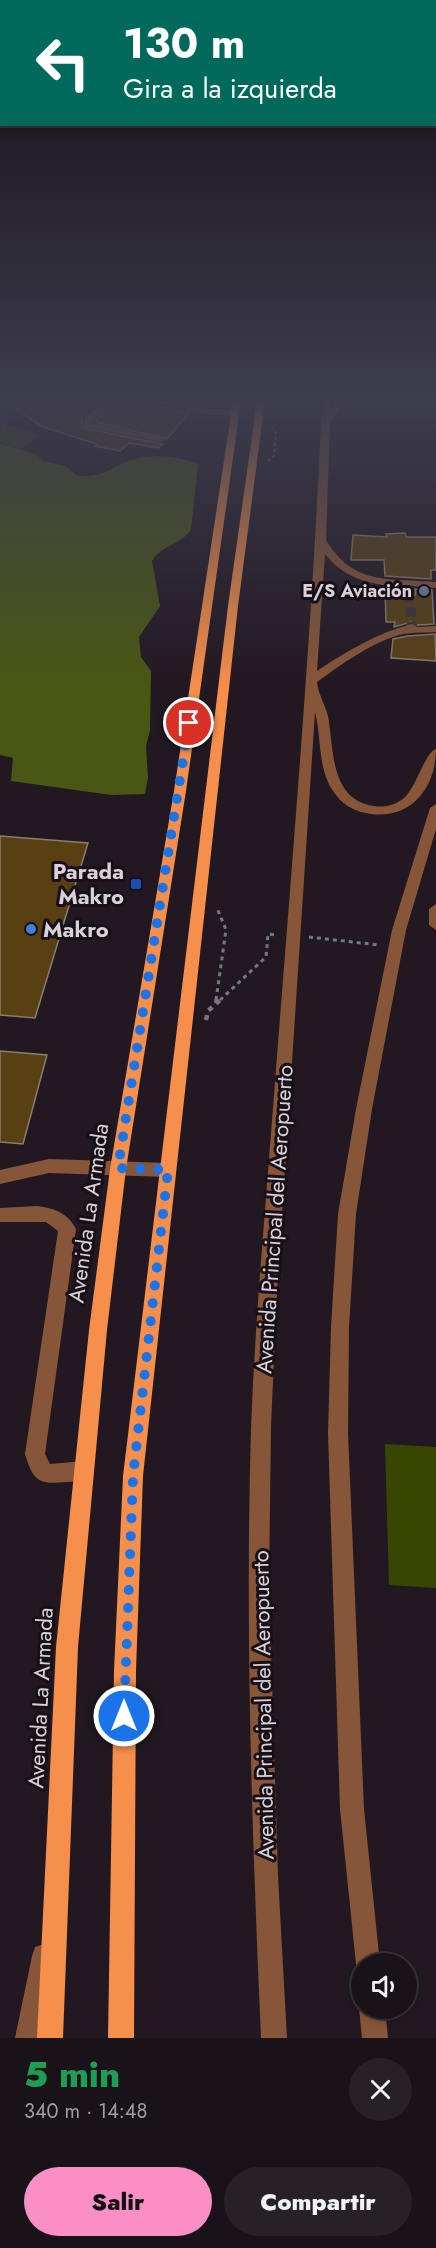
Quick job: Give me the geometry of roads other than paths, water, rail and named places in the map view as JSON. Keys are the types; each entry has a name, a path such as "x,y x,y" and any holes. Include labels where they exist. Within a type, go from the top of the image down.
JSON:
{"main road":[{"name":"Avenida La Armada","path":"50,2038 67,1647 82,1471 118,1168 180,791 223,496"},
{"path":"121,2038 125,1671 133,1476 232,617 248,496"}],"street":[{"name":"Avenida Principal del Aeropuerto","path":"274,2038 266,1876 259,1586 261,1426 323,496"},
{"path":"321,540 337,563 366,579 377,582 436,585"},
{"path":"396,582 407,587 409,592"},
{"path":"412,627 399,631 341,660 310,681 321,714 333,780 344,799 351,805 378,811 401,808 416,796 436,753"},
{"path":"399,631 436,629"},
{"path":"367,1953 352,1809 338,1433 340,1327 347,1214 364,1109 399,930 436,808"},
{"path":"436,909 436,926"},
{"path":"0,1177 49,1166 168,1170"},
{"path":"0,1215 50,1214 62,1221 67,1229 35,1454 39,1467 47,1474 82,1471"},
{"path":"28,2038 54,1906"},
{"path":"373,2019 375,2038"}],"tunnel":[{"path":"409,592 412,627"}],"place":[{"name":"E/S Aviación","path":"424,591"},
{"name":"Parada Makro","path":"136,884"},
{"name":"Makro","path":"31,929"}]}
